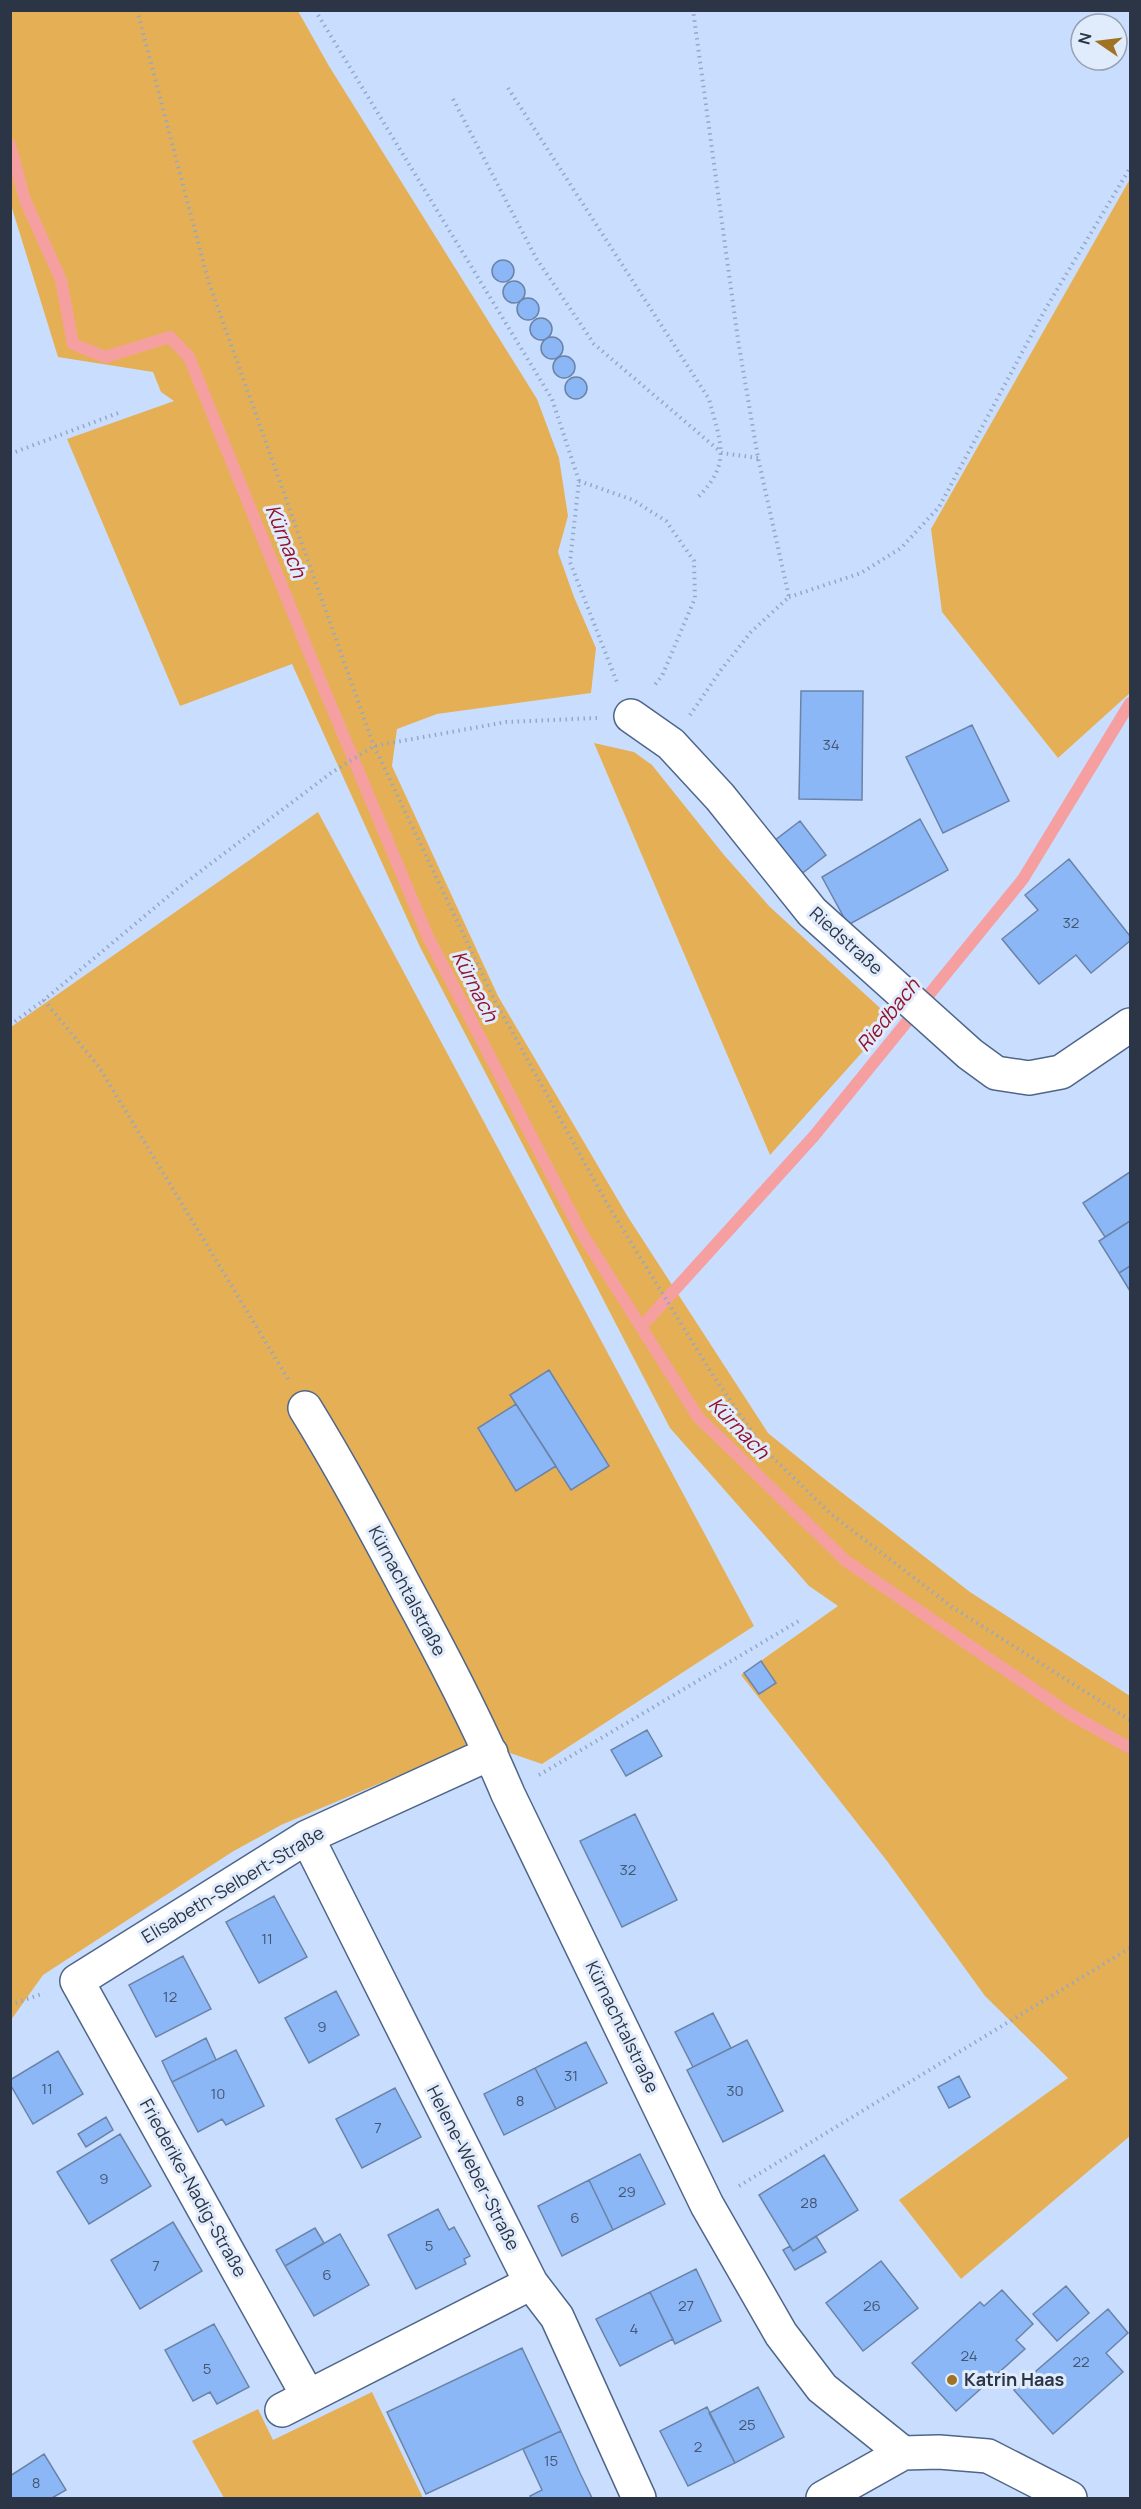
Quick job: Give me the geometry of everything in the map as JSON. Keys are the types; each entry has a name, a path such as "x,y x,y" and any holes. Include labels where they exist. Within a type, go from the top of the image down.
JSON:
{"street":[{"name":"Riedstraße","path":"631,716 671,744 720,797 812,912 970,1054 996,1073 1029,1078 1061,1072 1131,1025"},
{"name":"Kürnachtalstraße","path":"305,1408 339,1464 491,1754 508,1794 707,2205 781,2334 822,2388 903,2453"},
{"name":"Elisabeth-Selbert-Straße","path":"77,1981 307,1837 491,1754"},
{"name":"Helene-Weber-Straße","path":"307,1837 531,2283 557,2317 639,2499"},
{"name":"Friederike-Nadig-Straße","path":"77,1981 295,2403 531,2283"},
{"path":"823,2499 903,2453 939,2451 987,2456 1070,2499"}],"path":[{"path":"137,10 188,195 208,280 374,746 494,999 608,1205 712,1374 764,1449 831,1514 952,1607 1131,1720"},
{"path":"315,10 552,399 579,481 570,562 631,716"},
{"path":"693,10 738,340 758,458 789,597"},
{"path":"508,88 709,399 722,453 711,484 697,498"},
{"path":"453,99 536,258 594,344 722,453 758,458"},
{"path":"671,744 721,670 751,632 789,597 861,573 901,548 939,507 1046,308 1131,168"},
{"path":"10,454 118,413"},
{"path":"10,1025 44,1000 177,889 331,773 374,746 506,722 631,716 662,676 695,598 694,561 666,521 633,500 579,481"},
{"path":"44,1000 99,1067 305,1408"},
{"path":"508,1794 802,1619"},
{"path":"707,2205 1131,1948"}],"shaded area":[{"path":"10,11 298,11 329,66 537,399 559,458 568,516 558,552 596,648 591,693 437,714 397,729 392,766 498,996 628,1217 768,1433 970,1592 1130,1696 1130,2136 961,2279 899,2200 1068,2078 985,1996 887,1861 741,1675 838,1606 809,1586 670,1428 420,947 292,664 180,706 67,439 174,401 161,392 153,372 58,357 11,205"},
{"path":"1130,179 1130,693 1058,758 942,612 931,529"},
{"path":"594,743 634,752 652,765 724,855 769,906 892,1019 770,1155"},
{"path":"318,812 754,1626 542,1764 478,1742 281,1825 232,1852 43,1975 11,2020 11,1027"},
{"path":"372,2392 423,2498 224,2498 192,2441 258,2409 273,2440"}],"building":[{"path":"503,260 511,263 514,271 511,279 503,282 495,279 492,271 495,263"},
{"path":"514,281 522,284 525,292 522,300 514,303 506,300 503,292 506,284"},
{"path":"528,298 536,301 539,309 536,317 528,320 520,317 517,309 520,301"},
{"path":"541,318 549,321 552,329 549,337 541,340 533,337 530,329 533,321"},
{"path":"552,337 560,340 563,348 560,356 552,359 544,356 541,348 544,340"},
{"path":"564,356 572,359 575,367 572,375 564,378 556,375 553,367 556,359"},
{"path":"576,377 584,380 587,388 584,396 576,399 568,396 565,388 568,380"},
{"path":"801,691 863,691 862,800 799,799"},
{"path":"972,725 1009,801 943,833 906,757"},
{"path":"920,819 948,870 848,925 822,877"},
{"path":"800,821 826,855 800,875 774,841"},
{"path":"1069,859 1130,936 1130,941 1091,973 1076,955 1039,984 1002,939 1038,910 1025,895"},
{"path":"1130,1172 1130,1221 1105,1237 1083,1203"},
{"path":"1130,1221 1130,1266 1119,1273 1099,1241"},
{"path":"1130,1266 1130,1291 1119,1273"},
{"path":"549,1370 609,1466 571,1490 510,1395"},
{"path":"516,1404 556,1466 516,1491 478,1428"},
{"path":"761,1661 776,1683 759,1694 744,1673"},
{"path":"647,1730 662,1756 626,1776 611,1750"},
{"path":"635,1814 677,1900 622,1927 580,1841"},
{"path":"274,1896 307,1957 259,1983 226,1922"},
{"path":"183,1956 211,2009 156,2037 129,1985"},
{"path":"336,1991 359,2035 309,2063 285,2018"},
{"path":"713,2013 731,2048 693,2067 675,2032"},
{"path":"206,2038 216,2060 172,2082 162,2061"},
{"path":"747,2040 783,2111 723,2142 687,2070"},
{"path":"586,2042 607,2083 556,2109 535,2068"},
{"path":"236,2050 264,2106 226,2125 222,2119 198,2132 172,2082"},
{"path":"58,2051 83,2094 33,2124 10,2084 10,2080"},
{"path":"535,2068 556,2109 504,2135 484,2094"},
{"path":"959,2076 970,2097 949,2108 938,2087"},
{"path":"395,2088 421,2137 362,2168 336,2119"},
{"path":"106,2117 113,2130 86,2147 78,2134"},
{"path":"120,2134 151,2186 89,2224 57,2172"},
{"path":"640,2154 665,2204 613,2230 589,2180"},
{"path":"824,2155 858,2210 793,2251 759,2195"},
{"path":"589,2180 613,2230 562,2256 538,2206"},
{"path":"438,2209 449,2230 454,2227 470,2256 464,2259 466,2264 416,2289 388,2235"},
{"path":"173,2222 202,2271 140,2309 111,2260"},
{"path":"315,2228 324,2243 285,2266 276,2250"},
{"path":"340,2234 369,2285 314,2316 285,2266"},
{"path":"816,2236 826,2252 795,2270 783,2250 790,2246 793,2251"},
{"path":"881,2261 918,2308 863,2351 826,2303"},
{"path":"696,2269 721,2321 675,2344 650,2292"},
{"path":"1066,2286 1089,2313 1057,2341 1033,2314"},
{"path":"1002,2290 1033,2324 1016,2340 1025,2349 956,2411 912,2363 980,2302 984,2306"},
{"path":"650,2292 673,2339 620,2366 596,2319"},
{"path":"1108,2309 1128,2333 1106,2353 1123,2372 1053,2434 1014,2390"},
{"path":"214,2324 249,2387 217,2404 210,2392 193,2401 165,2350"},
{"path":"522,2348 561,2431 426,2494 387,2412"},
{"path":"758,2387 784,2437 735,2463 709,2413"},
{"path":"707,2407 735,2463 688,2486 660,2431"},
{"path":"561,2431 592,2498 531,2498 530,2496 542,2490 523,2449"},
{"path":"44,2454 66,2490 52,2498 10,2498 10,2476"}],"waterway":[{"name":"Kürnach","path":"10,145 25,200 61,280 73,344 105,357 170,337 189,357 316,670 428,937 581,1232 698,1417 846,1561 1070,1714 1130,1748"},
{"name":"Riedbach","path":"642,1326 814,1136 1023,879 1130,703"}],"place":[{"name":"Katrin Haas","path":"952,2380"}]}
